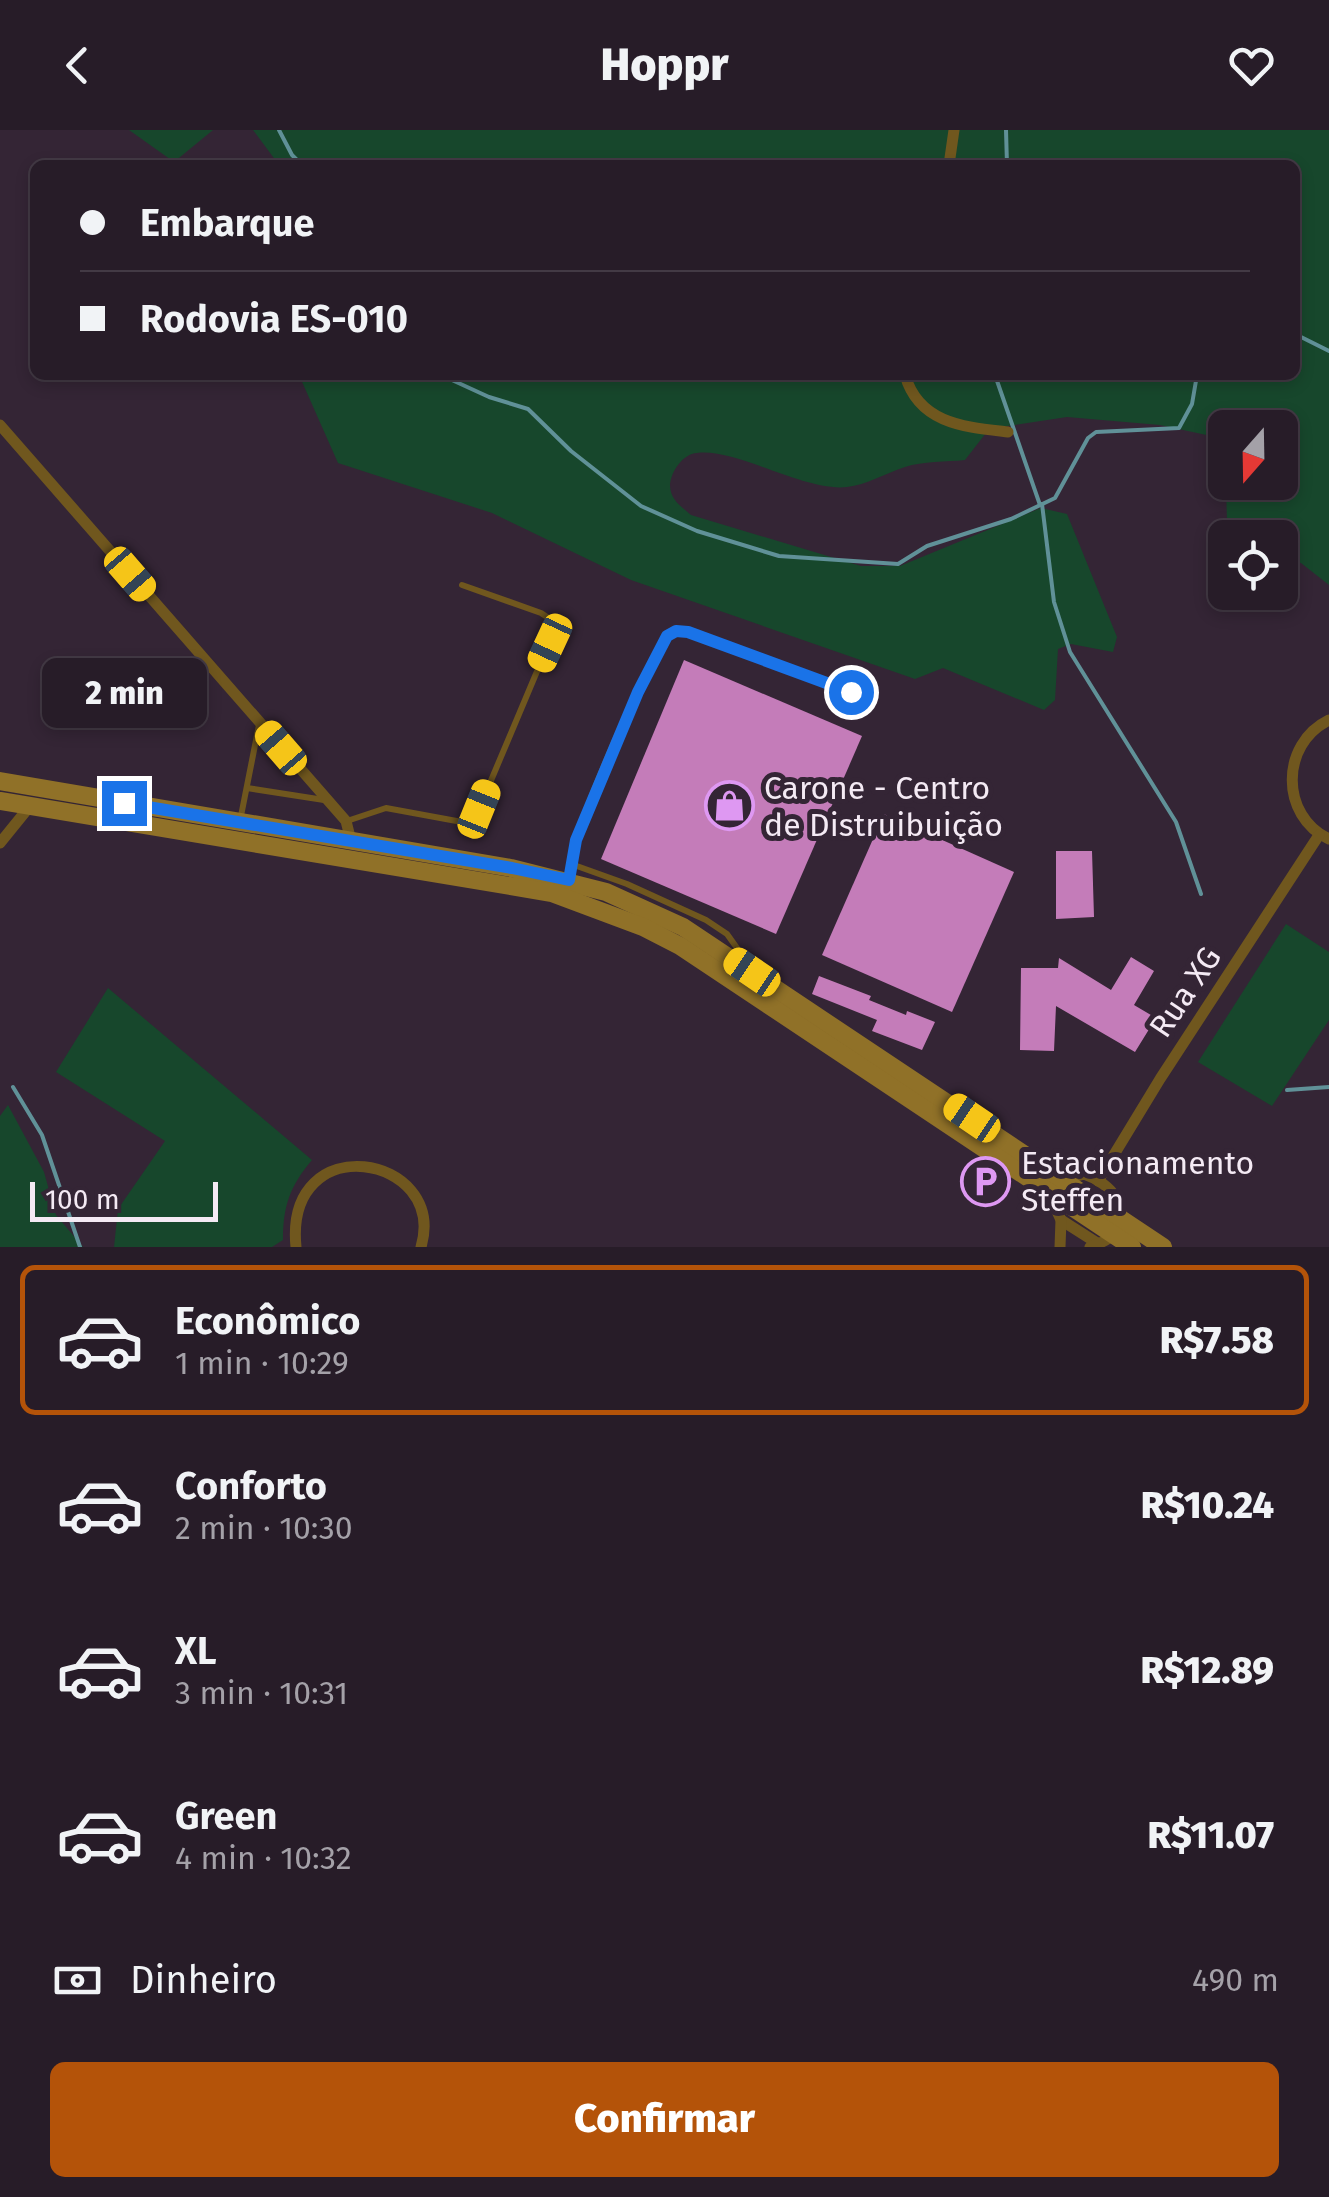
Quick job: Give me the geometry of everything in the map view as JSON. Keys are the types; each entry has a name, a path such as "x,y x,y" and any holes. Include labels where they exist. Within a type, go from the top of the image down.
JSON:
{"main road":[{"path":"0,781 351,841 572,873 658,914 752,972 1061,1189 1105,1236 1132,1247"},
{"path":"0,801 552,894 644,926 1061,1189"},
{"path":"1105,1236 1163,1247"}],"street":[{"path":"950,160 954,130"},
{"path":"907,380 917,400 931,414 962,426 1008,432"},
{"path":"0,425 346,821 351,841"},
{"path":"1324,837 1304,819 1294,799 1291,778 1295,756 1306,737 1329,720"},
{"path":"0,842 30,806"},
{"name":"Rua XG","path":"1098,1181 1160,1079 1324,837"},
{"path":"296,1247 294,1217 306,1190 328,1172 356,1164 385,1170 408,1187 422,1213 422,1244 438,1247"},
{"path":"1060,1247 1062,1220 1056,1209 1061,1189 1084,1174 1120,1201 1105,1236 1062,1220"}],"lane":[{"path":"346,821 386,808 462,822 479,809 554,631 550,619 541,613 462,584"},
{"path":"572,873 574,845 602,773 667,636 676,631 688,632 851,692"},
{"path":"240,822 259,723"},
{"path":"246,788 326,800"}],"green space":[{"path":"129,130 213,130 176,160"},
{"path":"253,130 1329,130 1329,585 1298,562 1298,520 1227,520 1226,500 1298,500 1298,410 1208,410 1208,435 1160,425 1067,417 1001,427 986,433 965,460 912,465 847,487 811,483 713,453 692,454 675,469 670,485 672,495 691,515 861,566 900,566 1041,508 1067,514 1117,637 1113,652 1071,644 1058,649 1055,700 1044,710 943,668 915,679 631,580 492,513 338,463 301,380 1300,380 1300,160 275,160"},
{"path":"1286,924 1329,952 1329,1020 1272,1106 1198,1062"},
{"path":"108,988 312,1160 289,1197 283,1240 272,1247 114,1247 118,1209 165,1141 56,1072"},
{"path":"8,1105 44,1172 56,1215 83,1247 0,1247 0,1116"}],"building":[{"path":"684,660 862,736 776,934 601,859"},
{"path":"884,814 1014,872 952,1012 822,955"},
{"path":"1056,851 1092,851 1094,917 1056,919"},
{"path":"1131,957 1154,971 1134,1005 1156,1018 1135,1052 1056,1006 1054,1051 1020,1050 1021,968 1058,968 1059,958 1111,990"},
{"path":"819,976 871,996 869,1000 906,1015 907,1011 935,1022 922,1050 872,1031 877,1020 812,994"}],"waterway":[{"path":"279,130 297,160"},
{"path":"1006,130 1007,160"},
{"path":"1300,336 1329,351"},
{"path":"452,380 528,409 571,451 641,506 697,531 779,556 898,564 927,546 1011,519 1055,498 1088,438 1096,432 1179,428 1192,404 1196,380"},
{"path":"997,380 1040,505"},
{"path":"1042,504 1054,602 1070,652 1176,822 1201,894"},
{"path":"13,1087 42,1135 80,1247"},
{"path":"1287,1090 1329,1087"}],"place":[{"name":"Carone - Centro de Distruibuição","path":"729,806"},
{"name":"Estacionamento Steffen","path":"986,1181"}],"route":[{"path":"124,803 569,880 574,845 602,773 667,636 676,631 688,632 851,692"}]}
